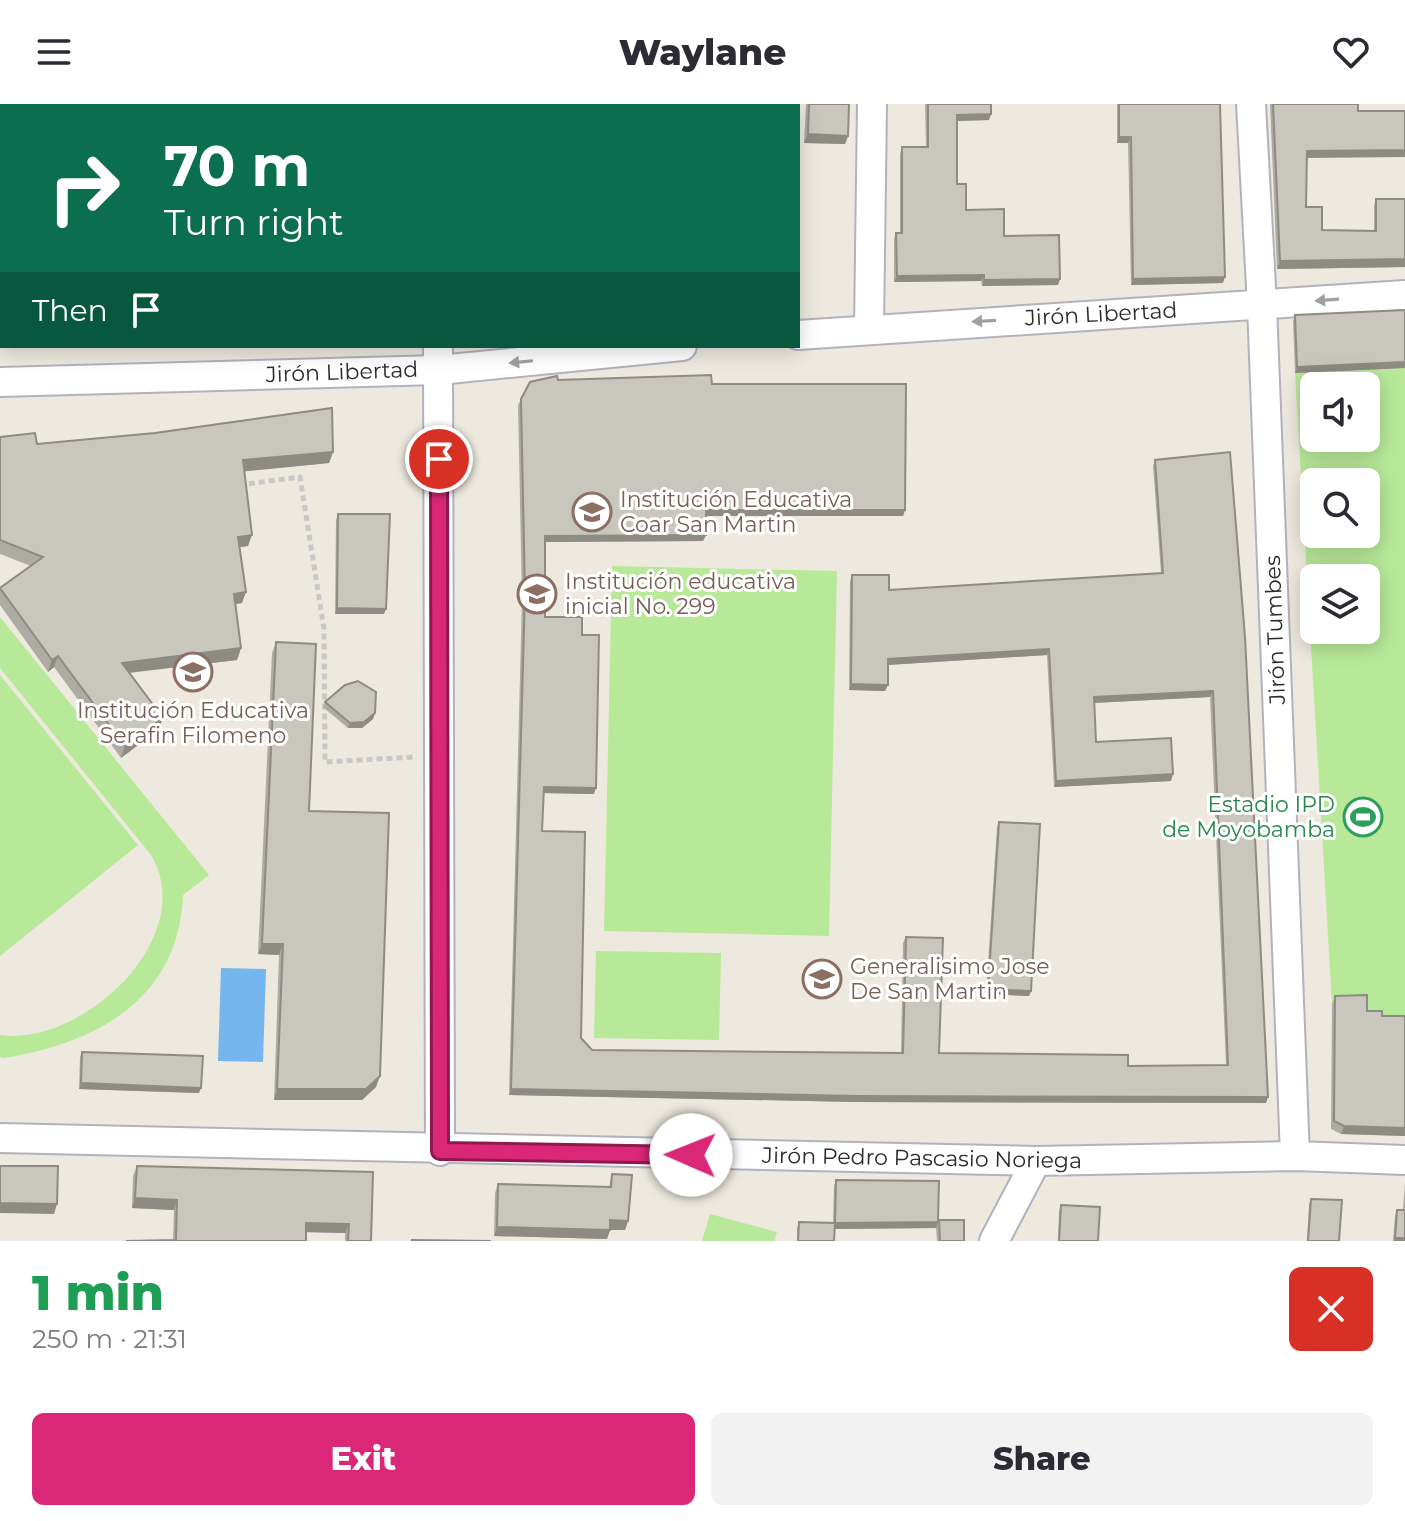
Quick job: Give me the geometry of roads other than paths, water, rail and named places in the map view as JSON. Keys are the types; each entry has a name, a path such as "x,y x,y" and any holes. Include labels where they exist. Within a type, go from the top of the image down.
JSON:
{"street":[{"path":"869,328 872,104"},
{"name":"Jirón Tumbes","path":"1251,104 1262,305 1295,1156"},
{"name":"Jirón Libertad","path":"800,335 1405,295"},
{"name":"Jirón Libertad","path":"0,382 641,348"},
{"path":"438,358 440,1151"},
{"name":"Jirón Pedro Pascasio Noriega","path":"0,1138 440,1151 1036,1161 1295,1156 1405,1160"},
{"path":"994,1241 1036,1161"}],"water":[{"path":"221,968 266,969 263,1062 218,1061"}],"place":[{"name":"Institución Educativa Coar San Martin","path":"592,512"},
{"name":"Institución educativa inicial No. 299","path":"537,594"},
{"name":"Institución Educativa Serafin Filomeno","path":"193,672"},
{"name":"Estadio IPD de Moyobamba","path":"1363,817"},
{"name":"Generalisimo Jose De San Martin","path":"822,979"}]}
